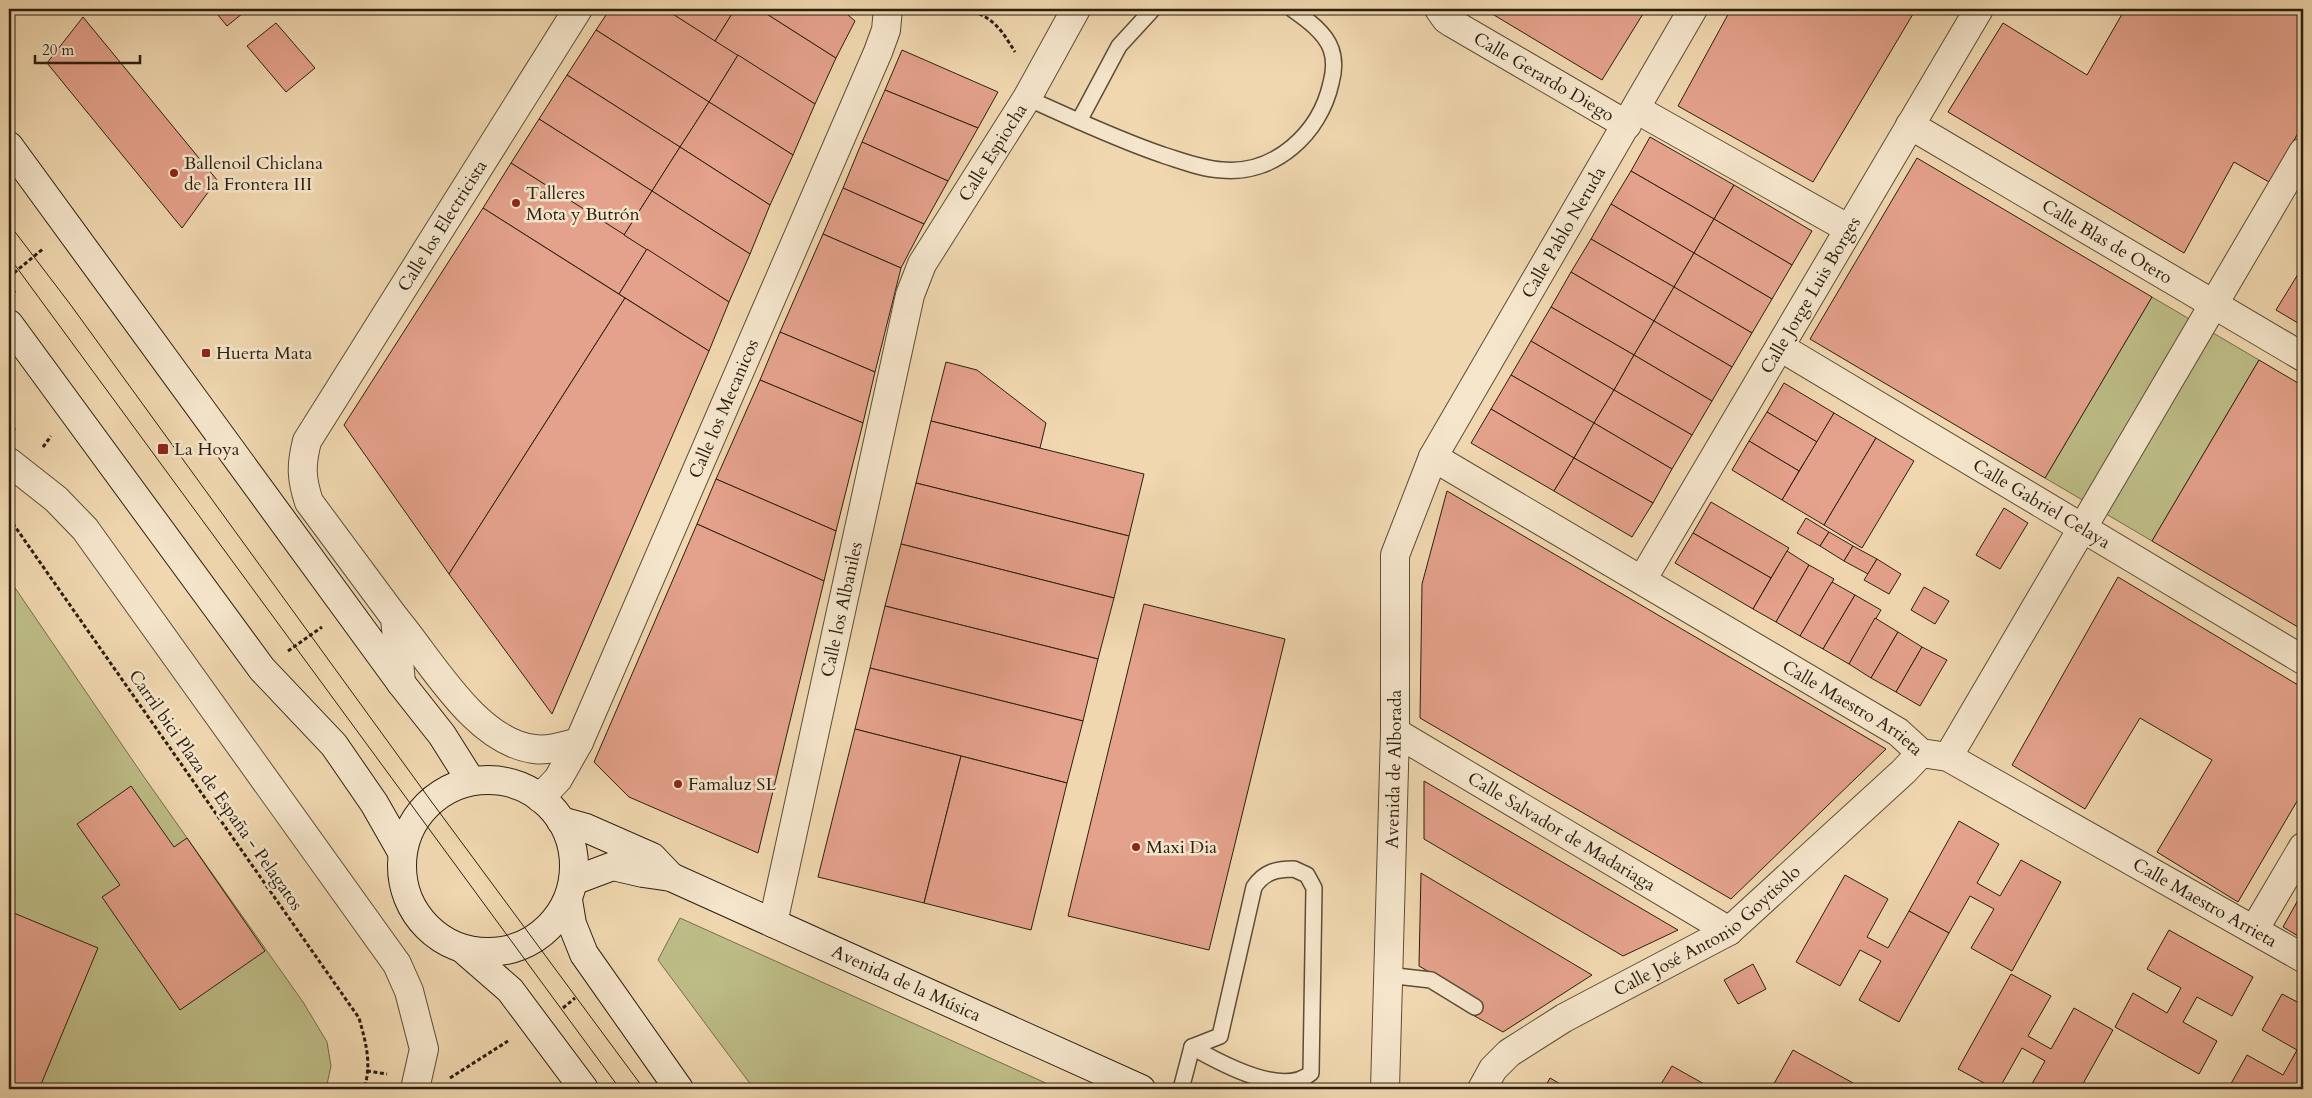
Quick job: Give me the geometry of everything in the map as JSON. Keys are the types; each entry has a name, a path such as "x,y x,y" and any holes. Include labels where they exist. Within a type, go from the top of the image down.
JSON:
{"street":[{"name":"Calle los Electricista","path":"395,618 309,502 302,482 302,461 307,441 578,9"},
{"name":"Calle los Mecanicos","path":"540,798 558,778 579,742 878,52 886,30 888,9"},
{"name":"Calle Espiocha","path":"910,296 922,264 1027,98 1076,9"},
{"name":"Calle Gerardo Diego","path":"1439,9 1446,19 1452,23 1849,229"},
{"name":"Calle Pablo Neruda","path":"1433,457 1693,9"},
{"name":"Calle Jorge Luis Borges","path":"1642,580 1979,9"},
{"name":"Calle Blas de Otero","path":"1910,125 2303,356"},
{"path":"9,146 401,683 442,735 471,781"},
{"path":"1948,757 2303,152"},
{"name":"Calle los Albaniles","path":"773,923 910,296"},
{"path":"9,324 262,669 334,745 374,803 402,852"},
{"name":"Calle Gabriel Celaya","path":"1780,347 2303,660"},
{"name":"Calle Maestro Arrieta","path":"1433,457 1898,732 1921,753 1948,757 2303,958"},
{"name":"Avenida de Alborada","path":"1385,1089 1395,732 1395,555 1433,457"},
{"path":"9,462 56,499 85,528 397,964 409,991 424,1049 417,1085"},
{"path":"395,618 457,700 491,730 511,743 534,749 557,749 579,742"},
{"path":"395,618 401,683"},
{"name":"Calle Salvador de Madariaga","path":"1395,732 1729,931"},
{"name":"Calle José Antonio Goytisolo","path":"1482,1089 1493,1069 1509,1053 1564,1018 1729,931 1903,772 1921,753"},
{"path":"584,1089 510,990 464,950 444,941 427,929 414,912 405,893 401,873 402,852 407,834 417,815 425,806 453,787 471,781 492,780 513,784 540,798 561,821 570,839 574,860 571,890 572,924 584,954 679,1089"},
{"name":"Avenida de la Música","path":"561,821 586,828 652,858 671,876"},
{"path":"2254,930 2303,847"},
{"name":"Avenida de la Música","path":"571,890 613,866 643,873 671,876 1141,1089"},
{"path":"464,950 496,953 524,945 548,929 560,915 571,890"}],"lane":[{"path":"1079,121 1119,46 1153,9"},
{"path":"1027,98 1127,143 1191,164 1223,170 1256,167 1278,158 1298,144 1319,116 1328,97 1334,62 1331,49 1325,38 1292,9"},
{"path":"1294,869 1307,875 1314,888 1311,1073 1305,1079 1290,1085 1244,1077 1192,1047 1220,1036 1254,888 1259,879 1267,873 1276,870 1294,869"},
{"path":"1387,975 1432,980 1475,1007"},
{"path":"1181,1089 1192,1047"}],"path":[{"path":"967,9 984,14 1000,28 1020,60 1027,98"},
{"path":"9,276 70,228"},
{"name":"Carril bici Plaza de España - Pelagatos","path":"9,518 359,1018 368,1048 368,1071 364,1089"},
{"path":"368,1071 417,1085 441,1084 561,1010 603,981"}],"shaded area":[{"path":"2152,297 2259,360 2152,541 2045,478"},
{"path":"9,579 144,777 303,1002 327,1042 331,1066 326,1089 9,1089"},
{"path":"680,918 1059,1089 754,1089 658,960"}],"building":[{"path":"213,9 248,9 227,26"},
{"path":"610,9 665,9 738,55 709,102 596,30"},
{"path":"665,9 735,9 715,41"},
{"path":"735,9 759,9 836,58 815,104 715,41"},
{"path":"759,9 841,9 855,21 836,58"},
{"path":"1484,9 1646,9 1602,80"},
{"path":"1731,9 1916,9 1813,182 1678,106"},
{"path":"2125,9 2303,9 2303,125 2269,182 2234,162 2184,253 1948,112 2003,23 2087,75"},
{"path":"83,17 217,180 182,228 47,63"},
{"path":"276,23 315,68 286,92 247,46"},
{"path":"596,30 709,102 680,147 567,75"},
{"path":"902,50 998,92 978,128 885,90"},
{"path":"738,55 815,104 793,155 709,102"},
{"path":"567,75 680,147 652,191 539,119"},
{"path":"885,90 978,128 948,181 862,142"},
{"path":"709,102 793,155 770,205 680,147"},
{"path":"539,119 652,191 624,235 511,163"},
{"path":"1650,137 1734,185 1714,219 1631,171"},
{"path":"862,142 948,181 924,224 843,188"},
{"path":"680,147 770,205 750,254 652,191"},
{"path":"1917,158 2152,297 2045,478 1810,339"},
{"path":"511,163 647,249 619,294 483,208"},
{"path":"1631,171 1714,219 1694,253 1611,204"},
{"path":"1734,185 1812,231 1792,265 1714,219"},
{"path":"843,188 924,224 901,268 823,234"},
{"path":"652,191 750,254 729,302 624,235"},
{"path":"2303,194 2303,205 2299,202"},
{"path":"1611,204 1694,253 1674,287 1591,239"},
{"path":"483,208 625,298 449,574 344,425"},
{"path":"1714,219 1792,265 1772,299 1694,253"},
{"path":"823,234 901,268 875,372 780,332"},
{"path":"1591,239 1674,287 1654,321 1571,272"},
{"path":"647,249 729,302 709,351 619,294"},
{"path":"1694,253 1772,299 1752,333 1674,287"},
{"path":"2303,266 2303,326 2276,310"},
{"path":"1571,272 1654,321 1634,355 1551,307"},
{"path":"1674,287 1752,333 1732,367 1654,321"},
{"path":"625,298 709,351 552,714 449,574"},
{"path":"1551,307 1634,355 1614,390 1531,341"},
{"path":"1654,321 1732,367 1712,401 1634,355"},
{"path":"780,332 875,372 863,423 760,380"},
{"path":"1531,341 1614,390 1594,423 1511,375"},
{"path":"1634,355 1712,401 1692,435 1614,390"},
{"path":"2259,360 2303,386 2303,630 2152,541"},
{"path":"946,362 977,370 1046,423 1040,448 931,421"},
{"path":"1511,375 1594,423 1574,458 1491,409"},
{"path":"760,380 863,423 836,531 716,479"},
{"path":"1784,383 1834,413 1817,442 1767,412"},
{"path":"1614,390 1692,435 1672,469 1594,423"},
{"path":"1491,409 1574,458 1554,491 1471,443"},
{"path":"1767,412 1817,442 1799,471 1749,441"},
{"path":"1834,413 1876,438 1824,525 1782,500"},
{"path":"931,421 1144,474 1129,536 916,483"},
{"path":"1594,423 1672,469 1653,503 1574,458"},
{"path":"1876,438 1914,461 1862,548 1824,525"},
{"path":"1749,441 1799,471 1782,500 1732,470"},
{"path":"1574,458 1653,503 1632,537 1554,491"},
{"path":"716,479 836,531 824,581 697,524"},
{"path":"916,483 1129,536 1114,598 901,544"},
{"path":"1447,491 1886,749 1731,899 1420,718 1422,584"},
{"path":"1711,502 1789,548 1771,578 1693,533"},
{"path":"2004,508 2028,523 2000,569 1976,555"},
{"path":"1806,518 1829,532 1820,546 1797,533"},
{"path":"697,524 824,581 758,853 629,797 594,762"},
{"path":"1829,532 1853,546 1844,561 1820,546"},
{"path":"1693,533 1771,578 1753,609 1675,563"},
{"path":"901,544 1114,598 1098,659 885,606"},
{"path":"1853,546 1877,559 1868,574 1844,561"},
{"path":"1787,551 1809,565 1776,622 1753,609"},
{"path":"1877,559 1901,574 1889,594 1864,580"},
{"path":"1809,565 1834,579 1800,636 1776,622"},
{"path":"2118,577 2303,688 2303,791 2238,902 2157,852 2212,760 2140,718 2085,809 2012,765"},
{"path":"1832,582 1855,595 1823,649 1800,636"},
{"path":"1924,587 1949,601 1935,624 1911,610"},
{"path":"1855,595 1881,610 1849,664 1823,649"},
{"path":"1144,604 1285,639 1209,950 1068,916"},
{"path":"885,606 1098,659 1083,721 870,668"},
{"path":"1875,618 1898,632 1871,678 1849,664"},
{"path":"1898,632 1922,647 1896,692 1871,678"},
{"path":"1922,647 1947,660 1920,706 1896,692"},
{"path":"870,668 1083,721 1067,783 855,729"},
{"path":"855,729 961,756 924,903 818,877"},
{"path":"961,756 1067,783 1031,930 924,903"},
{"path":"1424,781 1678,930 1623,956 1424,839"},
{"path":"131,786 174,847 187,838 265,951 180,1010 102,897 120,885 77,824"},
{"path":"1959,821 1999,844 1977,883 2000,896 2021,860 2061,882 2012,971 1971,948 1994,909 1970,896 1949,933 1909,911"},
{"path":"1421,873 1592,975 1503,1032 1471,1014 1479,1001 1419,966"},
{"path":"1845,875 1888,899 1867,937 1888,948 1909,911 1949,933 1899,1022 1859,1000 1881,961 1860,950 1840,986 1796,962"},
{"path":"2303,891 2303,939 2283,927"},
{"path":"9,911 98,948 39,1089 9,1089"},
{"path":"2169,930 2253,977 2232,1016 2197,997 2183,1022 2217,1041 2199,1074 2115,1027 2133,993 2167,1013 2181,988 2147,969"},
{"path":"1753,964 1766,989 1738,1004 1724,980"},
{"path":"2011,974 2051,996 2028,1036 2051,1049 2074,1008 2113,1030 2080,1089 2029,1089 2045,1061 2022,1048 1999,1089 1995,1089 1958,1069"},
{"path":"2282,994 2303,1005 2303,1075 2299,1083 2303,1086 2303,1089 2228,1089 2247,1055 2283,1075 2297,1050 2262,1030"},
{"path":"1793,1050 1864,1089 1771,1089"},
{"path":"1672,1066 1713,1089 1658,1089"},
{"path":"1550,1078 1569,1089 1544,1089"}],"tram line":[{"path":"9,224 70,304 431,801 644,1089"},
{"path":"9,257 620,1089"}],"place":[{"name":"Ballenoil Chiclana de la Frontera III","path":"174,173"},
{"name":"Talleres Mota y Butrón","path":"516,203"},
{"name":"Huerta Mata","path":"206,353"},
{"name":"La Hoya","path":"163,449"},
{"name":"Famaluz SL","path":"678,784"},
{"name":"Maxi Dia","path":"1136,847"}]}
